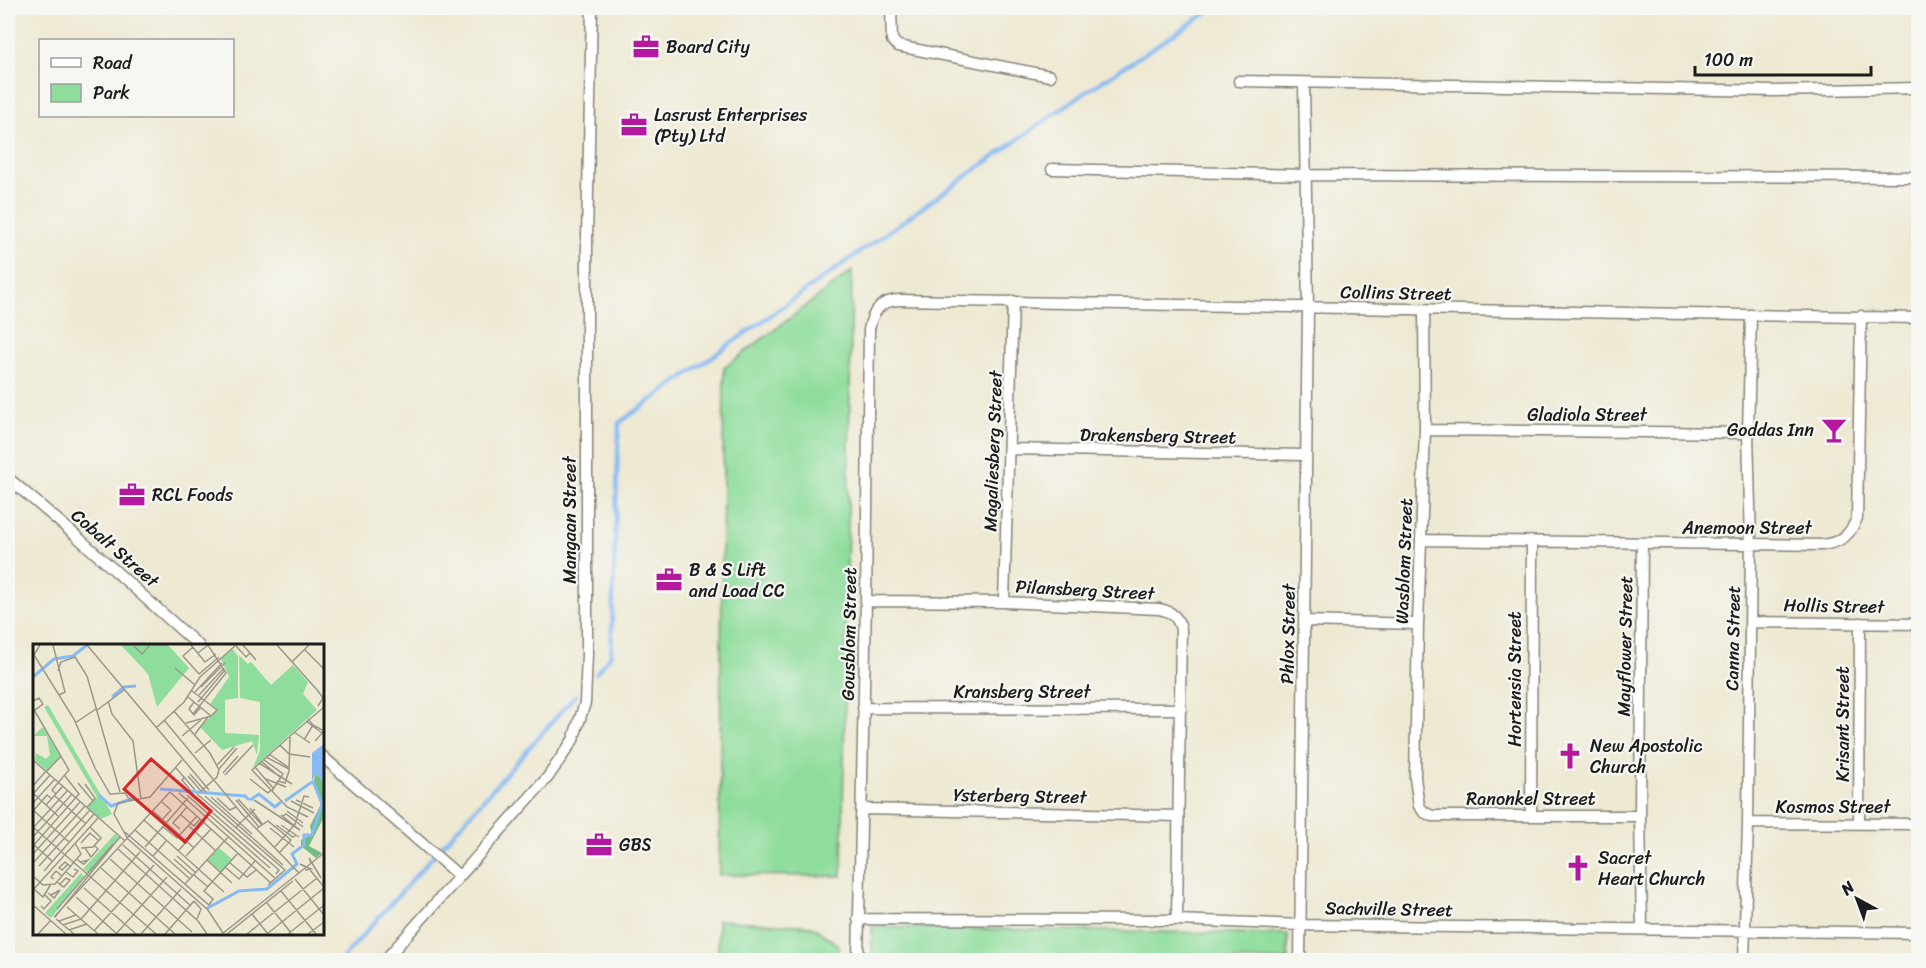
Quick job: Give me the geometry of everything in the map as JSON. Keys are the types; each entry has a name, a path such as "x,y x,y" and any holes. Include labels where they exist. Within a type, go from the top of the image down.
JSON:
{"street":[{"name":"Mangaan Street","path":"385,960 548,777 573,740 585,703 587,238 592,8"},
{"path":"891,8 892,39 898,46 1050,76"},
{"path":"1239,81 1776,91 1918,88"},
{"name":"Phlox Street","path":"1300,960 1308,308 1304,83"},
{"path":"1052,169 1306,175 1918,177"},
{"name":"Collins Street","path":"876,309 893,300 1013,301 1918,318"},
{"name":"Magaliesberg Street","path":"1004,602 1013,301"},
{"name":"Gousblom Street","path":"858,960 869,330 876,309"},
{"name":"Wasblom Street","path":"1424,310 1425,430 1415,778 1419,806 1424,812"},
{"name":"Canna Street","path":"1744,960 1748,824 1750,543 1748,433 1751,315"},
{"name":"Anemoon Street","path":"1422,540 1822,545 1835,543 1845,538 1857,518 1861,316"},
{"name":"Gladiola Street","path":"1425,430 1748,433"},
{"name":"Drakensberg Street","path":"1010,449 1305,455"},
{"name":"Cobalt Street","path":"8,478 198,644"},
{"name":"Hortensia Street","path":"1531,815 1532,542"},
{"name":"Mayflower Street","path":"1642,544 1640,816 1642,929"},
{"name":"Pilansberg Street","path":"866,602 1004,602 1167,610 1179,621 1181,629 1181,710 1177,920"},
{"path":"1305,621 1418,624"},
{"name":"Hollis Street","path":"1750,622 1918,624"},
{"name":"Krisant Street","path":"1859,824 1860,623"},
{"name":"Kransberg Street","path":"863,708 1181,710"},
{"path":"324,758 459,876"},
{"name":"Ysterberg Street","path":"862,809 1178,816"},
{"name":"Ranonkel Street","path":"1424,812 1432,816 1640,816"},
{"name":"Kosmos Street","path":"1748,824 1918,824"},
{"name":"Sachville Street","path":"858,919 1177,920 1300,925 1918,933"}],"green space":[{"path":"852,271 842,876 719,875 724,368"},
{"path":"718,920 812,926 838,945 838,960 718,960"},
{"path":"872,927 1288,934 1288,960 872,960"}],"waterway":[{"path":"596,673 611,655 619,423 1078,97 1214,8"},
{"path":"341,960 576,695"}],"place":[{"name":"Board City","path":"646,47"},
{"name":"Lasrust Enterprises (Pty) Ltd","path":"634,125"},
{"name":"Goddas Inn","path":"1834,430"},
{"name":"RCL Foods","path":"132,495"},
{"name":"B & S Lift and Load CC","path":"669,580"},
{"name":"New Apostolic Church","path":"1570,756"},
{"name":"GBS","path":"599,845"},
{"name":"Sacret Heart Church","path":"1578,868"}]}
